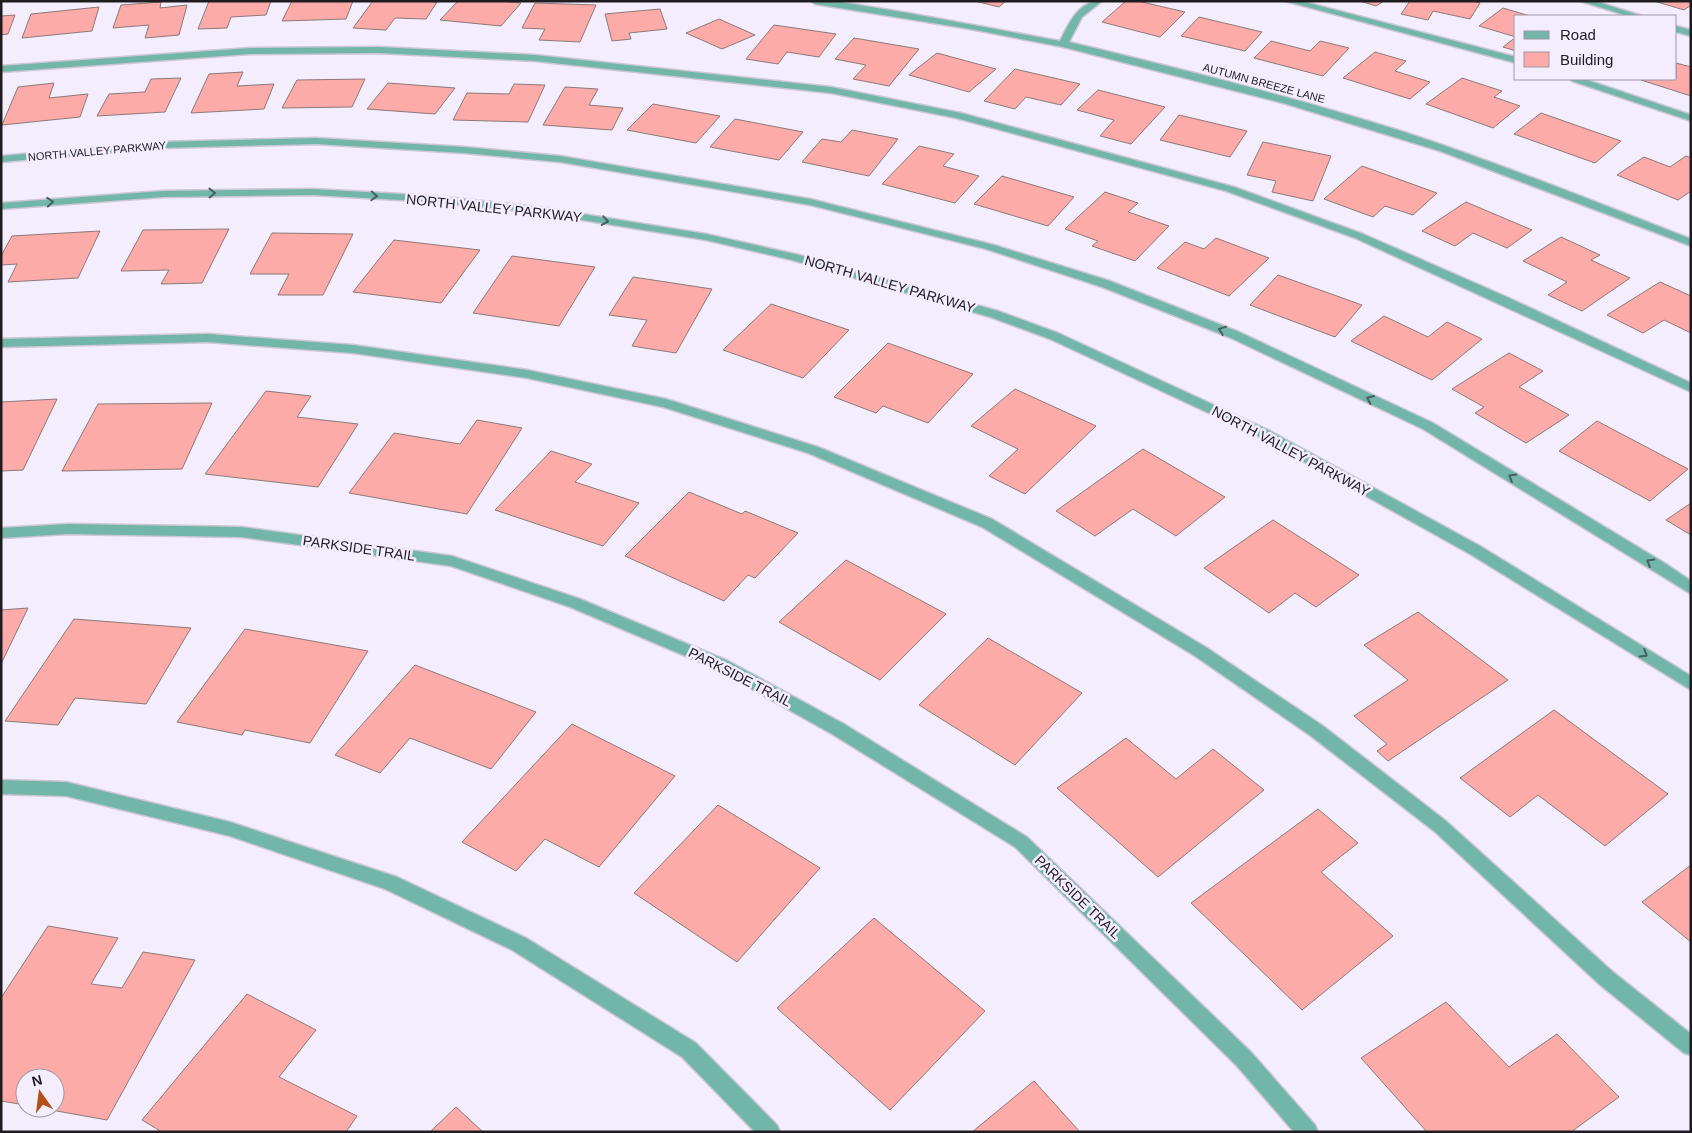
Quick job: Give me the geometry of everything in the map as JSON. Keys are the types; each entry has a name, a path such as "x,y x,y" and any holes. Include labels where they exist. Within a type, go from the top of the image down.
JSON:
{"street":[{"name":"AUTUMN BREEZE LANE","path":"815,1 1063,44 1230,86 1362,123 1516,174 1691,243"},
{"path":"886,12 894,1"},
{"path":"1063,44 1078,15 1098,1"},
{"path":"1289,1 1514,59"},
{"path":"1584,1 1633,15"},
{"path":"1677,29 1691,33"},
{"path":"1,69 250,51 379,50 535,58 831,90 956,115 1230,189 1359,236 1505,301 1691,388"},
{"path":"1578,80 1691,118"},
{"name":"NORTH VALLEY PARKWAY","path":"1,159 160,146 316,142 464,150 560,159 810,202 990,246 1106,284 1235,335 1428,426 1661,568 1691,589"},
{"name":"NORTH VALLEY PARKWAY","path":"1,206 163,194 313,192 434,199 539,210 706,238 796,257 994,314 1054,336 1263,433 1476,550 1691,684"},
{"path":"1,343 208,338 353,349 527,374 666,403 813,450 987,523 1201,652 1317,731 1440,826 1606,978 1691,1046"},
{"name":"PARKSIDE TRAIL","path":"1,533 68,529 241,532 452,561 575,603 722,665 838,729 1021,842 1243,1058 1308,1132"},
{"path":"1,786 66,789 230,829 391,883 519,944 689,1050 770,1132"}],"building":[{"path":"209,1 271,1 266,15 231,17 227,28 198,29"},
{"path":"292,1 353,1 346,19 282,21"},
{"path":"373,1 437,2 426,19 395,18 386,30 353,28"},
{"path":"458,1 521,3 501,26 440,20"},
{"path":"975,1 1006,1 999,7"},
{"path":"1126,1 1138,1 1185,12 1160,37 1102,22"},
{"path":"1360,1 1384,1 1376,6"},
{"path":"1410,1 1474,1 1480,3 1470,19 1433,11 1428,20 1401,14"},
{"path":"1654,1 1691,1 1691,5 1684,10"},
{"path":"161,2 160,8 187,5 179,35 145,38 149,25 113,28 121,5"},
{"path":"535,3 596,5 580,42 539,40 545,29 522,28"},
{"path":"99,7 92,31 22,38 31,14"},
{"path":"1503,8 1527,15 1514,15 1514,36 1479,26"},
{"path":"660,9 667,29 629,33 631,39 612,41 605,14"},
{"path":"15,15 8,34 1,35 1,16"},
{"path":"1199,17 1262,32 1245,51 1181,36"},
{"path":"719,19 755,35 722,49 686,33"},
{"path":"774,25 836,34 819,57 787,52 778,64 746,59"},
{"path":"854,38 919,49 889,86 853,79 866,65 835,59"},
{"path":"1514,39 1514,50 1503,47"},
{"path":"1271,41 1310,51 1320,41 1349,48 1323,76 1254,58"},
{"path":"1375,52 1406,61 1395,71 1430,82 1410,99 1343,78"},
{"path":"937,53 996,69 969,92 909,75"},
{"path":"1677,63 1691,67 1691,96 1641,80 1677,80"},
{"path":"1015,69 1080,84 1061,105 1026,97 1015,109 984,101"},
{"path":"243,72 237,86 274,84 264,109 191,113 209,74"},
{"path":"181,78 165,112 97,116 109,94 145,92 151,79"},
{"path":"1462,78 1502,91 1494,97 1520,106 1493,128 1426,104"},
{"path":"365,79 352,107 282,108 297,80"},
{"path":"54,83 49,98 88,94 80,117 2,125 18,87"},
{"path":"388,83 455,88 435,114 367,109"},
{"path":"514,84 545,85 528,122 453,120 467,93 509,94"},
{"path":"565,87 598,89 589,105 623,108 612,130 543,125"},
{"path":"1098,90 1165,107 1131,144 1100,136 1114,120 1077,110"},
{"path":"653,104 720,116 696,143 627,130"},
{"path":"1541,113 1621,141 1595,163 1514,134"},
{"path":"1179,115 1247,131 1230,157 1160,140"},
{"path":"735,119 803,132 779,160 710,147"},
{"path":"852,130 898,139 869,176 802,162 822,139 841,142"},
{"path":"1263,142 1331,156 1313,201 1272,192 1276,181 1247,175"},
{"path":"919,146 954,154 943,166 979,176 955,203 882,184"},
{"path":"1686,156 1691,158 1691,191 1678,200 1617,175 1644,157 1670,167"},
{"path":"1362,166 1437,193 1413,215 1385,206 1373,217 1324,199"},
{"path":"1002,176 1074,197 1048,226 974,204"},
{"path":"1105,192 1138,203 1128,212 1169,226 1135,261 1092,246 1098,241 1065,229"},
{"path":"1466,202 1532,230 1507,248 1473,233 1455,246 1422,231"},
{"path":"229,229 202,283 161,284 169,270 121,271 143,230"},
{"path":"100,231 78,278 8,282 17,264 1,265 1,256 12,236"},
{"path":"272,233 353,234 323,295 278,295 289,274 250,274"},
{"path":"1561,237 1600,255 1591,260 1630,278 1582,311 1548,295 1567,282 1523,261"},
{"path":"1216,238 1269,258 1229,296 1157,268 1185,242 1204,249"},
{"path":"394,240 480,250 441,303 353,292"},
{"path":"512,256 595,267 559,326 473,313"},
{"path":"1278,275 1362,305 1335,337 1250,305"},
{"path":"633,277 712,289 676,353 632,346 647,320 609,315"},
{"path":"1660,282 1691,296 1691,333 1664,320 1643,333 1607,315"},
{"path":"771,304 849,330 803,378 723,350"},
{"path":"1384,316 1428,337 1447,322 1482,339 1432,380 1351,341"},
{"path":"888,343 973,374 928,423 883,406 876,413 834,397"},
{"path":"1509,353 1543,371 1519,387 1569,415 1526,443 1475,413 1484,407 1452,389"},
{"path":"1015,389 1096,426 1025,494 989,476 1018,449 971,426"},
{"path":"266,391 311,396 297,417 358,424 318,487 205,474"},
{"path":"57,399 23,470 1,471 1,402"},
{"path":"212,403 182,469 62,471 98,404"},
{"path":"477,420 522,428 467,514 349,493 394,433 460,444"},
{"path":"1597,421 1688,469 1650,501 1559,451"},
{"path":"1143,449 1225,497 1176,536 1133,509 1095,536 1056,511"},
{"path":"551,451 592,464 575,482 639,503 603,546 495,510"},
{"path":"689,492 742,514 745,511 798,533 755,578 748,575 724,601 625,556"},
{"path":"1691,503 1691,535 1666,520"},
{"path":"1273,520 1359,575 1316,607 1295,593 1269,613 1204,568"},
{"path":"846,560 946,614 880,680 779,622"},
{"path":"28,608 1,664 1,610"},
{"path":"1418,612 1508,680 1388,761 1377,751 1387,744 1354,716 1408,680 1364,645"},
{"path":"74,619 191,628 146,704 75,698 58,725 5,721"},
{"path":"245,629 368,651 310,743 245,730 242,735 177,722"},
{"path":"988,638 1082,693 1015,765 919,705"},
{"path":"415,665 536,712 491,769 410,738 380,773 335,755"},
{"path":"1554,710 1668,794 1605,846 1538,795 1510,817 1460,778"},
{"path":"572,724 675,776 599,867 545,839 516,871 462,842"},
{"path":"1126,738 1176,779 1213,749 1264,790 1158,877 1057,788"},
{"path":"718,805 820,868 737,962 634,893"},
{"path":"1318,809 1358,843 1321,872 1393,936 1302,1010 1191,903"},
{"path":"1691,865 1691,942 1642,902"},
{"path":"874,918 985,1011 890,1110 777,1008"},
{"path":"48,926 118,938 91,984 122,988 143,952 195,960 107,1120 65,1112 65,1068 15,1068 15,1103 1,1101 1,998"},
{"path":"247,994 316,1030 279,1077 357,1116 346,1132 162,1132 142,1120"},
{"path":"1446,1002 1509,1067 1557,1034 1619,1097 1571,1132 1427,1132 1361,1058"},
{"path":"1034,1081 1080,1132 972,1132"},
{"path":"456,1107 483,1132 430,1132"}]}
